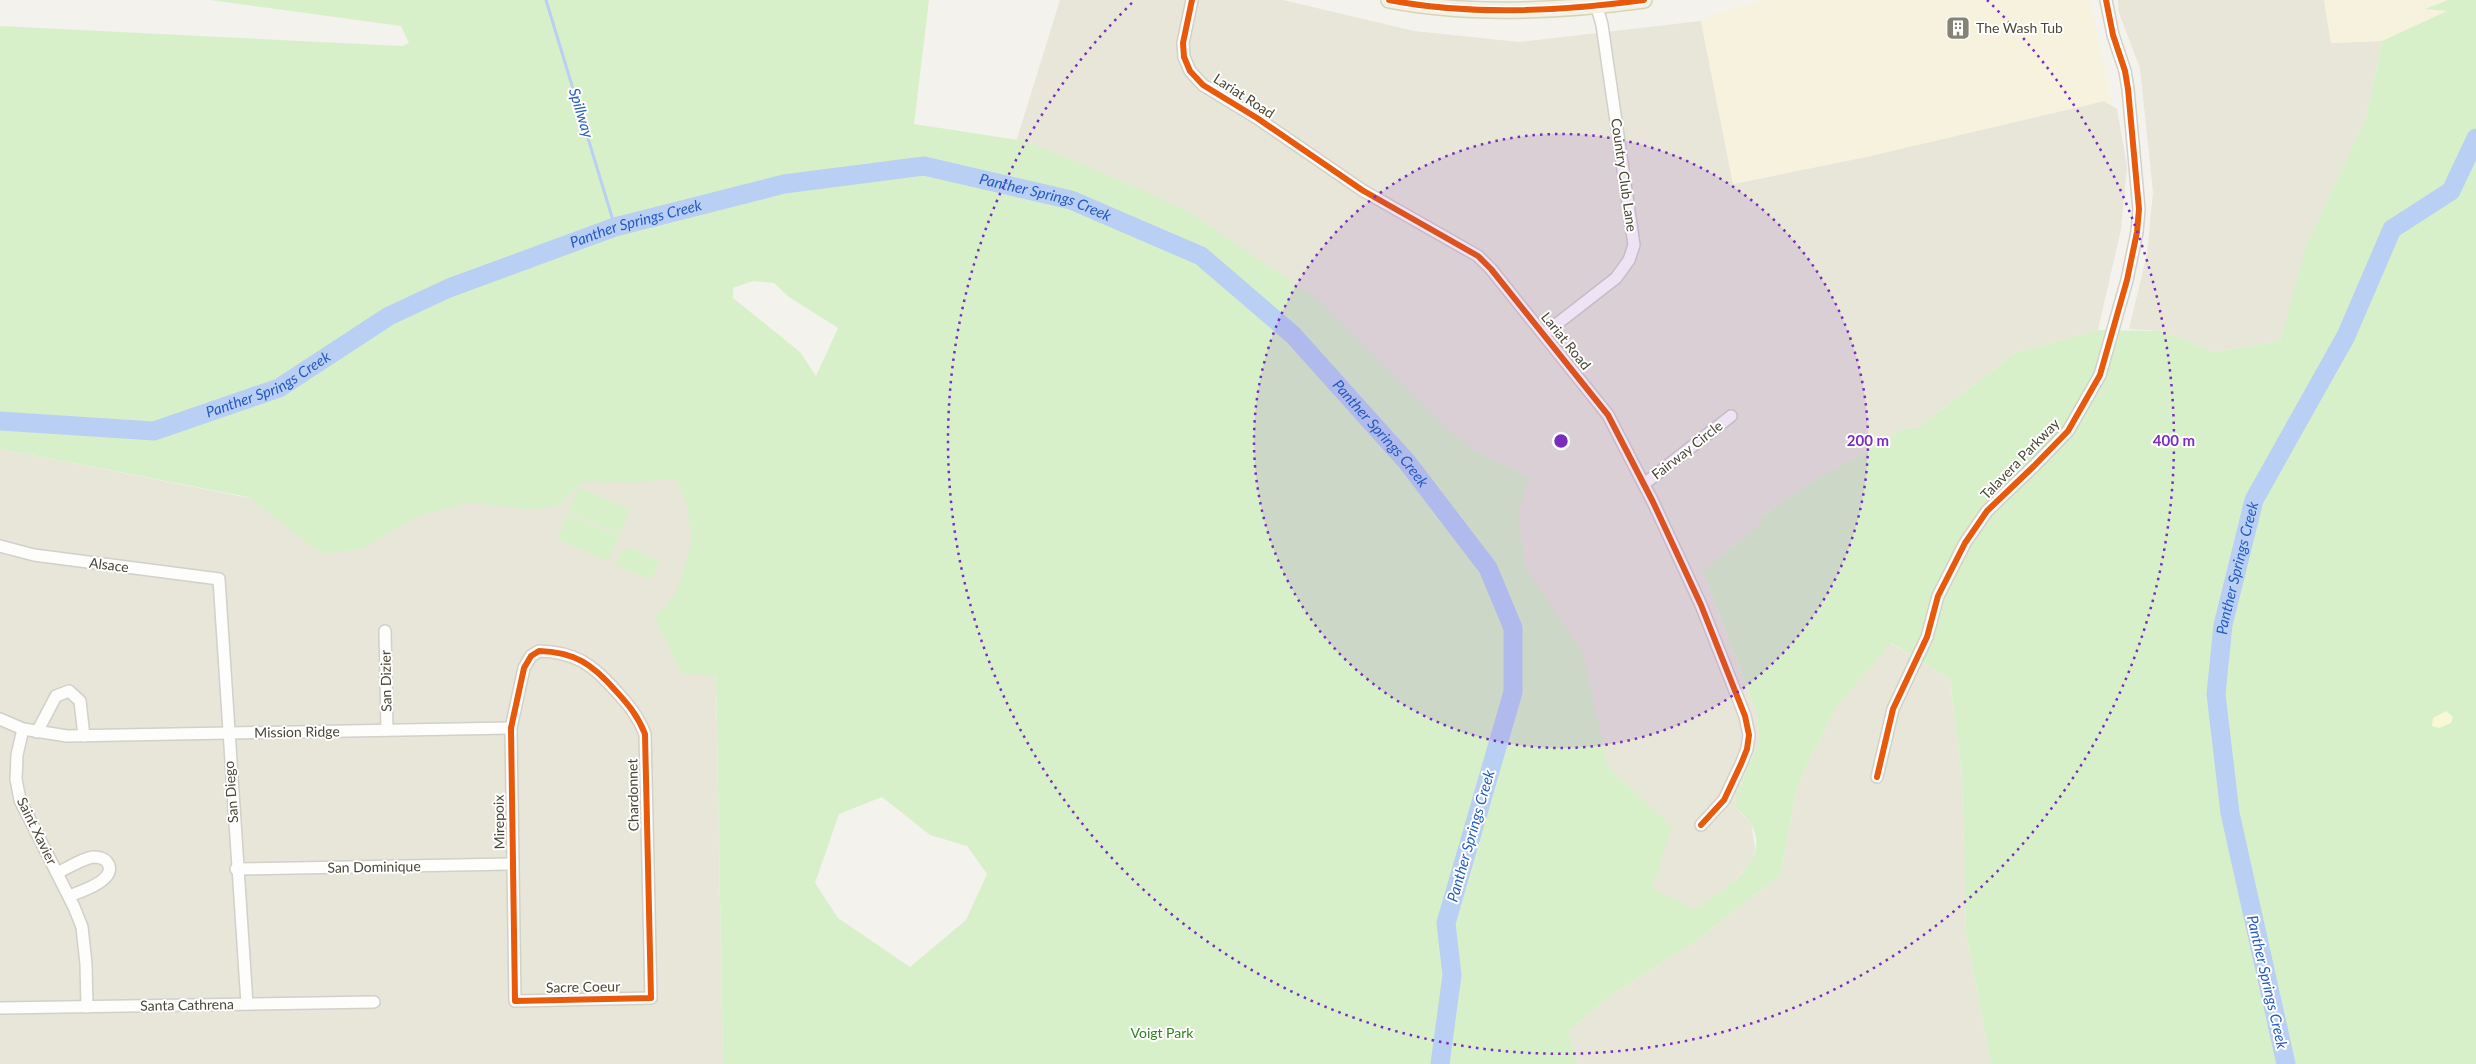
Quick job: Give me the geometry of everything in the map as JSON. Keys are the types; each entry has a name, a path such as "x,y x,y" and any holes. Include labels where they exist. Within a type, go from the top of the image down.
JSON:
{"main road":[{"path":"1389,0 1472,8 1539,9 1644,0"}],"street":[{"name":"Lariat Road","path":"1192,0 1183,43 1184,57 1190,71 1203,85 1256,118 1362,190 1478,256 1597,399 1644,484 1701,604 1747,722 1748,749 1742,764 1724,800 1701,825"},
{"name":"Talavera Parkway","path":"1877,777 1893,709 1927,638 1938,596 1961,552 1987,511 2068,431 2100,375 2116,321 2130,270 2139,208 2125,71 2113,35 2106,0"},
{"name":"Country Club Lane","path":"1544,334 1616,278 1629,260 1634,245 1604,35 1596,3"},
{"name":"Fairway Circle","path":"1644,484 1731,416"},
{"name":"Alsace","path":"0,546 34,556 219,579"},
{"name":"San Diego","path":"219,579 246,1004"},
{"name":"San Dizier","path":"385,631 387,730"},
{"name":"Mirepoix","path":"515,1001 511,728 524,668 531,656 539,651"},
{"name":"Chardonnet","path":"539,651 557,652 581,659 596,669 631,707 638,717 644,734 651,998"},
{"path":"37,732 56,696 69,691 80,701 84,736"},
{"name":"Mission Ridge","path":"0,719 23,729 37,732 84,736 511,728"},
{"name":"Saint Xavier","path":"23,729 17,755 16,780 20,800 69,896 82,927 86,964 87,1007"},
{"name":"Saint Xavier","path":"57,873 92,857 101,858 107,862 109,868 108,876 103,881 69,896"},
{"name":"San Dominique","path":"236,870 512,864"},
{"name":"Sacre Coeur","path":"515,1001 651,998"},
{"name":"Santa Cathrena","path":"0,1008 374,1002"}],"shaded area":[{"path":"1060,0 1283,0 1414,31 1519,42 1701,21 1733,184 1866,157 2104,101 2117,109 2127,166 2121,229 2098,330 2015,353 1919,427 1901,429 1883,443 1814,480 1764,515 1756,528 1703,571 1755,708 1759,728 1759,742 1736,795 1736,808 1751,823 1755,849 1752,862 1726,890 1694,909 1624,918 1012,155"},
{"path":"1764,0 2090,0 2112,106 2104,101 1866,157 1733,184 1701,21 1716,14"},
{"path":"2118,0 2324,0 2331,43 2382,41 2366,118 2310,238 2280,341 2215,352 2161,331 2129,329 2147,254 2153,192 2140,68 2119,13"},
{"path":"2324,0 2476,0 2382,41 2331,43"},
{"path":"0,449 306,509 659,454 712,471 723,1064 0,1064"},
{"path":"1890,643 1950,679 1962,777 1966,934 1991,1064 1577,1064 1569,1031 1608,997 1697,940 1781,874 1796,790 1806,766 1835,709"}],"green space":[{"name":"Voigt Park","path":"210,0 929,0 914,124 1025,141 1104,173 1189,212 1317,299 1448,430 1476,452 1529,477 1518,515 1525,567 1583,653 1608,767 1672,827 1652,888 1694,909 1730,885 1750,863 1755,850 1756,837 1749,821 1736,808 1736,795 1759,742 1759,728 1755,708 1703,571 1756,528 1764,515 1814,480 1883,443 1901,429 1919,427 2015,353 2098,330 2161,331 2215,352 2280,341 2306,246 2366,118 2382,41 2447,11 2425,9 2448,0 2476,0 2476,1064 1991,1064 1966,934 1962,777 1950,679 1891,643 1835,709 1806,766 1796,790 1781,874 1697,940 1608,997 1569,1031 1577,1064 723,1064 716,675 682,674 655,618 676,593 692,541 687,505 676,479 631,483 582,482 560,505 532,510 468,502 415,517 364,548 322,554 248,497 0,449 0,26 402,46 409,43 401,26","holes":["753,281 774,283 789,297 838,328 816,376 800,352 733,298 733,288","882,797 930,835 967,846 987,874 966,920 910,967 838,918 815,883 839,814"]},
{"path":"579,487 630,510 620,534 568,512"},
{"path":"567,514 619,536 608,561 557,539"},
{"path":"632,548 659,561 651,579 615,565 620,552"}],"sand":[{"path":"2446,711 2453,717 2451,723 2439,728 2432,726 2433,718"}],"waterway":[{"name":"Spillway","path":"546,0 615,227"},
{"name":"Panther Springs Creek","path":"2286,1064 2230,813 2216,694 2223,625 2254,500 2346,336 2392,229 2451,191 2476,138"},
{"name":"Panther Springs Creek","path":"0,421 154,431 279,388 389,316 449,288 615,227 784,184 924,166 1071,200 1201,256 1293,335 1407,462 1488,568 1513,628 1513,692 1446,923 1452,975 1440,1064"}],"cycle path":[{"path":"1192,0 1183,43 1184,57 1190,71 1203,85 1257,118 1362,190 1478,256 1491,269 1608,415 1653,502 1701,605 1745,716 1749,735 1747,749 1741,764 1724,800 1701,825"},
{"path":"1389,0 1420,5 1484,10 1549,9 1644,0"},
{"path":"1877,777 1893,709 1927,637 1938,596 1965,543 1987,511 2068,431 2100,375 2127,280 2137,232 2139,209 2128,89 2125,71 2113,35 2106,0"},
{"path":"539,651 563,654 590,666 607,681 628,705 645,734 651,998 515,1001 511,728 524,668 531,656 539,651"}],"place":[{"name":"The Wash Tub","path":"1958,28"}]}
